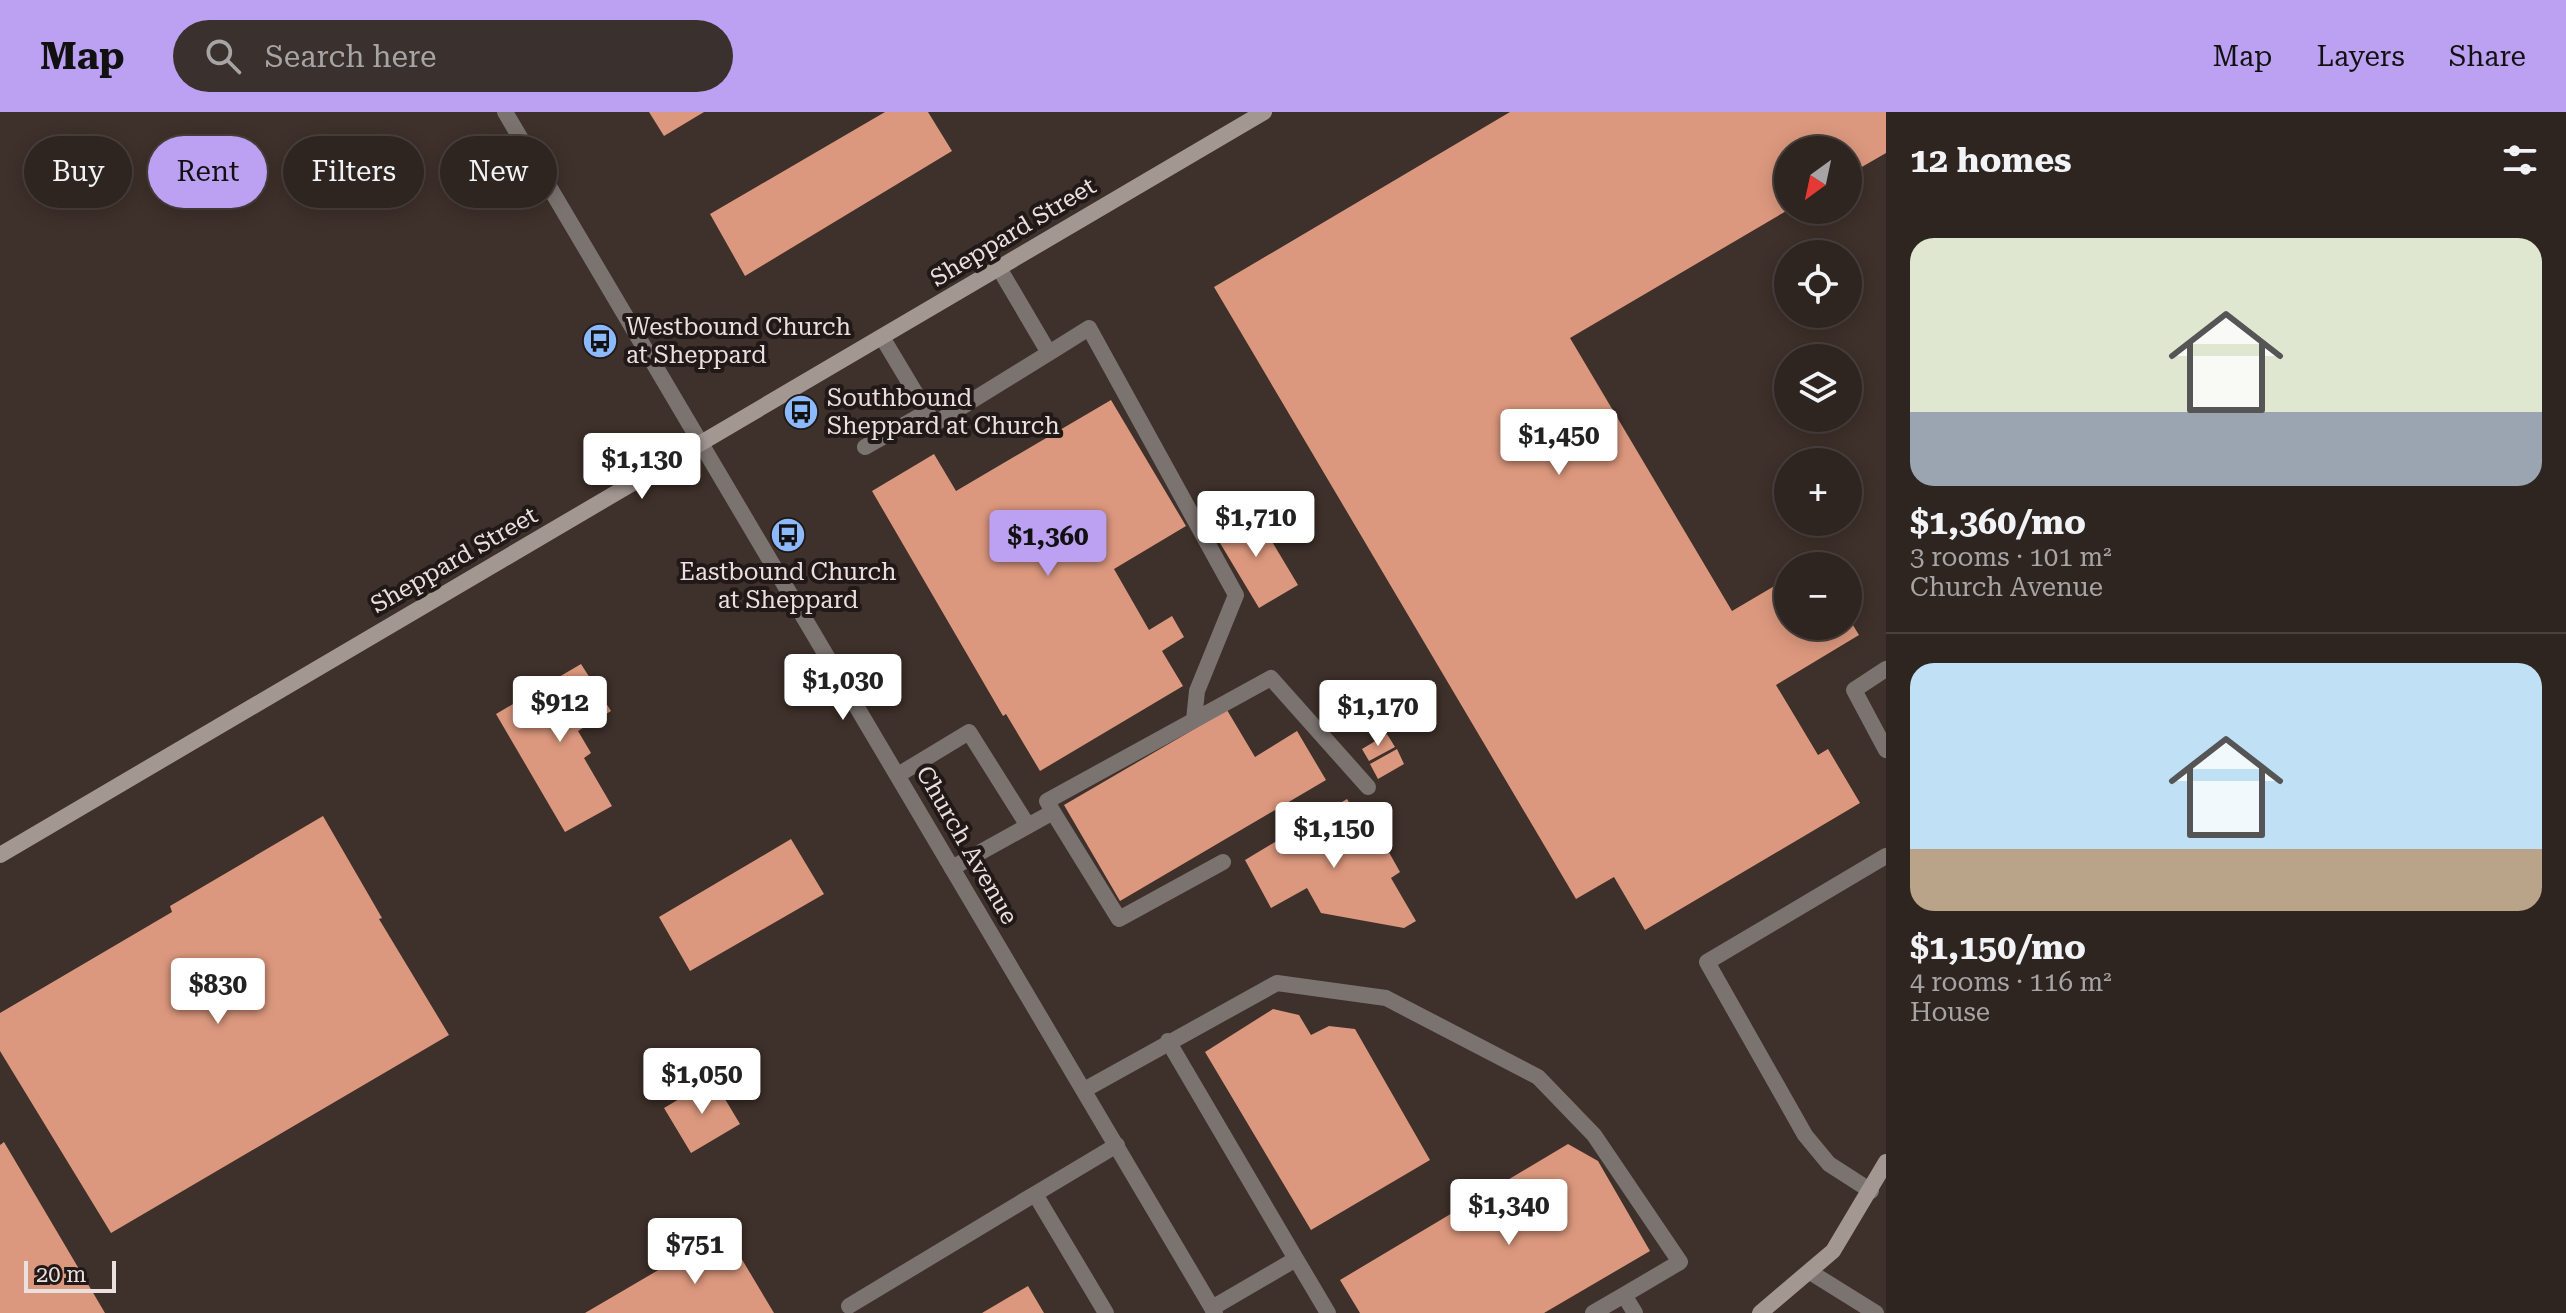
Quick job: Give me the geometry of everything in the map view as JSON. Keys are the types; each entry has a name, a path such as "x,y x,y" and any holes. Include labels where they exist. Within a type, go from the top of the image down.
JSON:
{"street":[{"name":"Church Avenue","path":"505,112 1214,1310"},
{"name":"Sheppard Street","path":"0,855 1264,112"},
{"path":"999,268 1049,353"},
{"path":"882,337 934,424 1089,328 1236,595 1197,691 1194,720"},
{"path":"865,447 927,412"},
{"path":"1886,669 1854,690 1886,750"},
{"path":"1223,862 1119,919 1047,801 1271,678 1368,787"},
{"path":"898,775 969,732 1028,826"},
{"path":"952,868 1053,812"},
{"path":"1871,1191 1829,1164 1805,1135 1707,962 1886,856"},
{"path":"1084,1090 1277,983 1386,998 1538,1077 1594,1135 1680,1262 1593,1313"},
{"path":"1168,1041 1328,1313"},
{"path":"849,1306 1117,1145"},
{"path":"1760,1313 1833,1251 1886,1162"},
{"path":"1035,1194 1106,1313"},
{"path":"1214,1310 1296,1259"},
{"path":"1810,1272 1876,1313"},
{"path":"1624,1295 1635,1313"}],"building":[{"path":"649,112 704,112 664,136"},
{"path":"885,112 928,112 952,151 745,276 710,214"},
{"path":"1510,112 1886,112 1886,153 1862,167 1862,136 1774,136 1774,218 1570,338 1732,611 1774,586 1774,640 1851,640 1776,685 1818,755 1828,749 1860,803 1645,930 1614,877 1576,899 1214,287"},
{"path":"1111,400 1186,526 1114,569 1149,630 1172,616 1184,637 1162,651 1183,686 1040,771 1006,714 1003,716 872,491 934,454 956,491"},
{"path":"1253,510 1298,585 1259,608 1214,533"},
{"path":"581,664 611,711 578,731 591,753 584,758 612,806 565,832 496,714"},
{"path":"1227,710 1255,757 1297,731 1326,780 1120,901 1064,805"},
{"path":"1387,734 1395,747 1369,761 1362,749"},
{"path":"1397,749 1404,764 1378,779 1370,764"},
{"path":"1347,799 1362,825 1370,821 1382,844 1374,849 1377,853 1386,847 1400,872 1391,878 1416,921 1404,928 1321,913 1307,888 1271,908 1245,860"},
{"path":"323,816 382,918 379,919 449,1035 111,1233 0,1051 0,1013 172,912 170,906"},
{"path":"791,839 824,894 690,971 659,917"},
{"path":"1273,1009 1299,1015 1311,1035 1329,1026 1355,1029 1430,1160 1311,1230 1205,1052"},
{"path":"713,1079 740,1124 691,1153 664,1108"},
{"path":"4,1142 105,1313 0,1313 0,1145"},
{"path":"1568,1144 1598,1161 1650,1251 1544,1313 1360,1313 1340,1280"},
{"path":"725,1231 774,1313 585,1313"},
{"path":"1028,1286 1044,1313 982,1313"}],"place":[{"name":"Westbound Church at Sheppard","path":"600,341"},
{"name":"Southbound Sheppard at Church","path":"801,412"},
{"name":"Eastbound Church at Sheppard","path":"788,535"}]}
